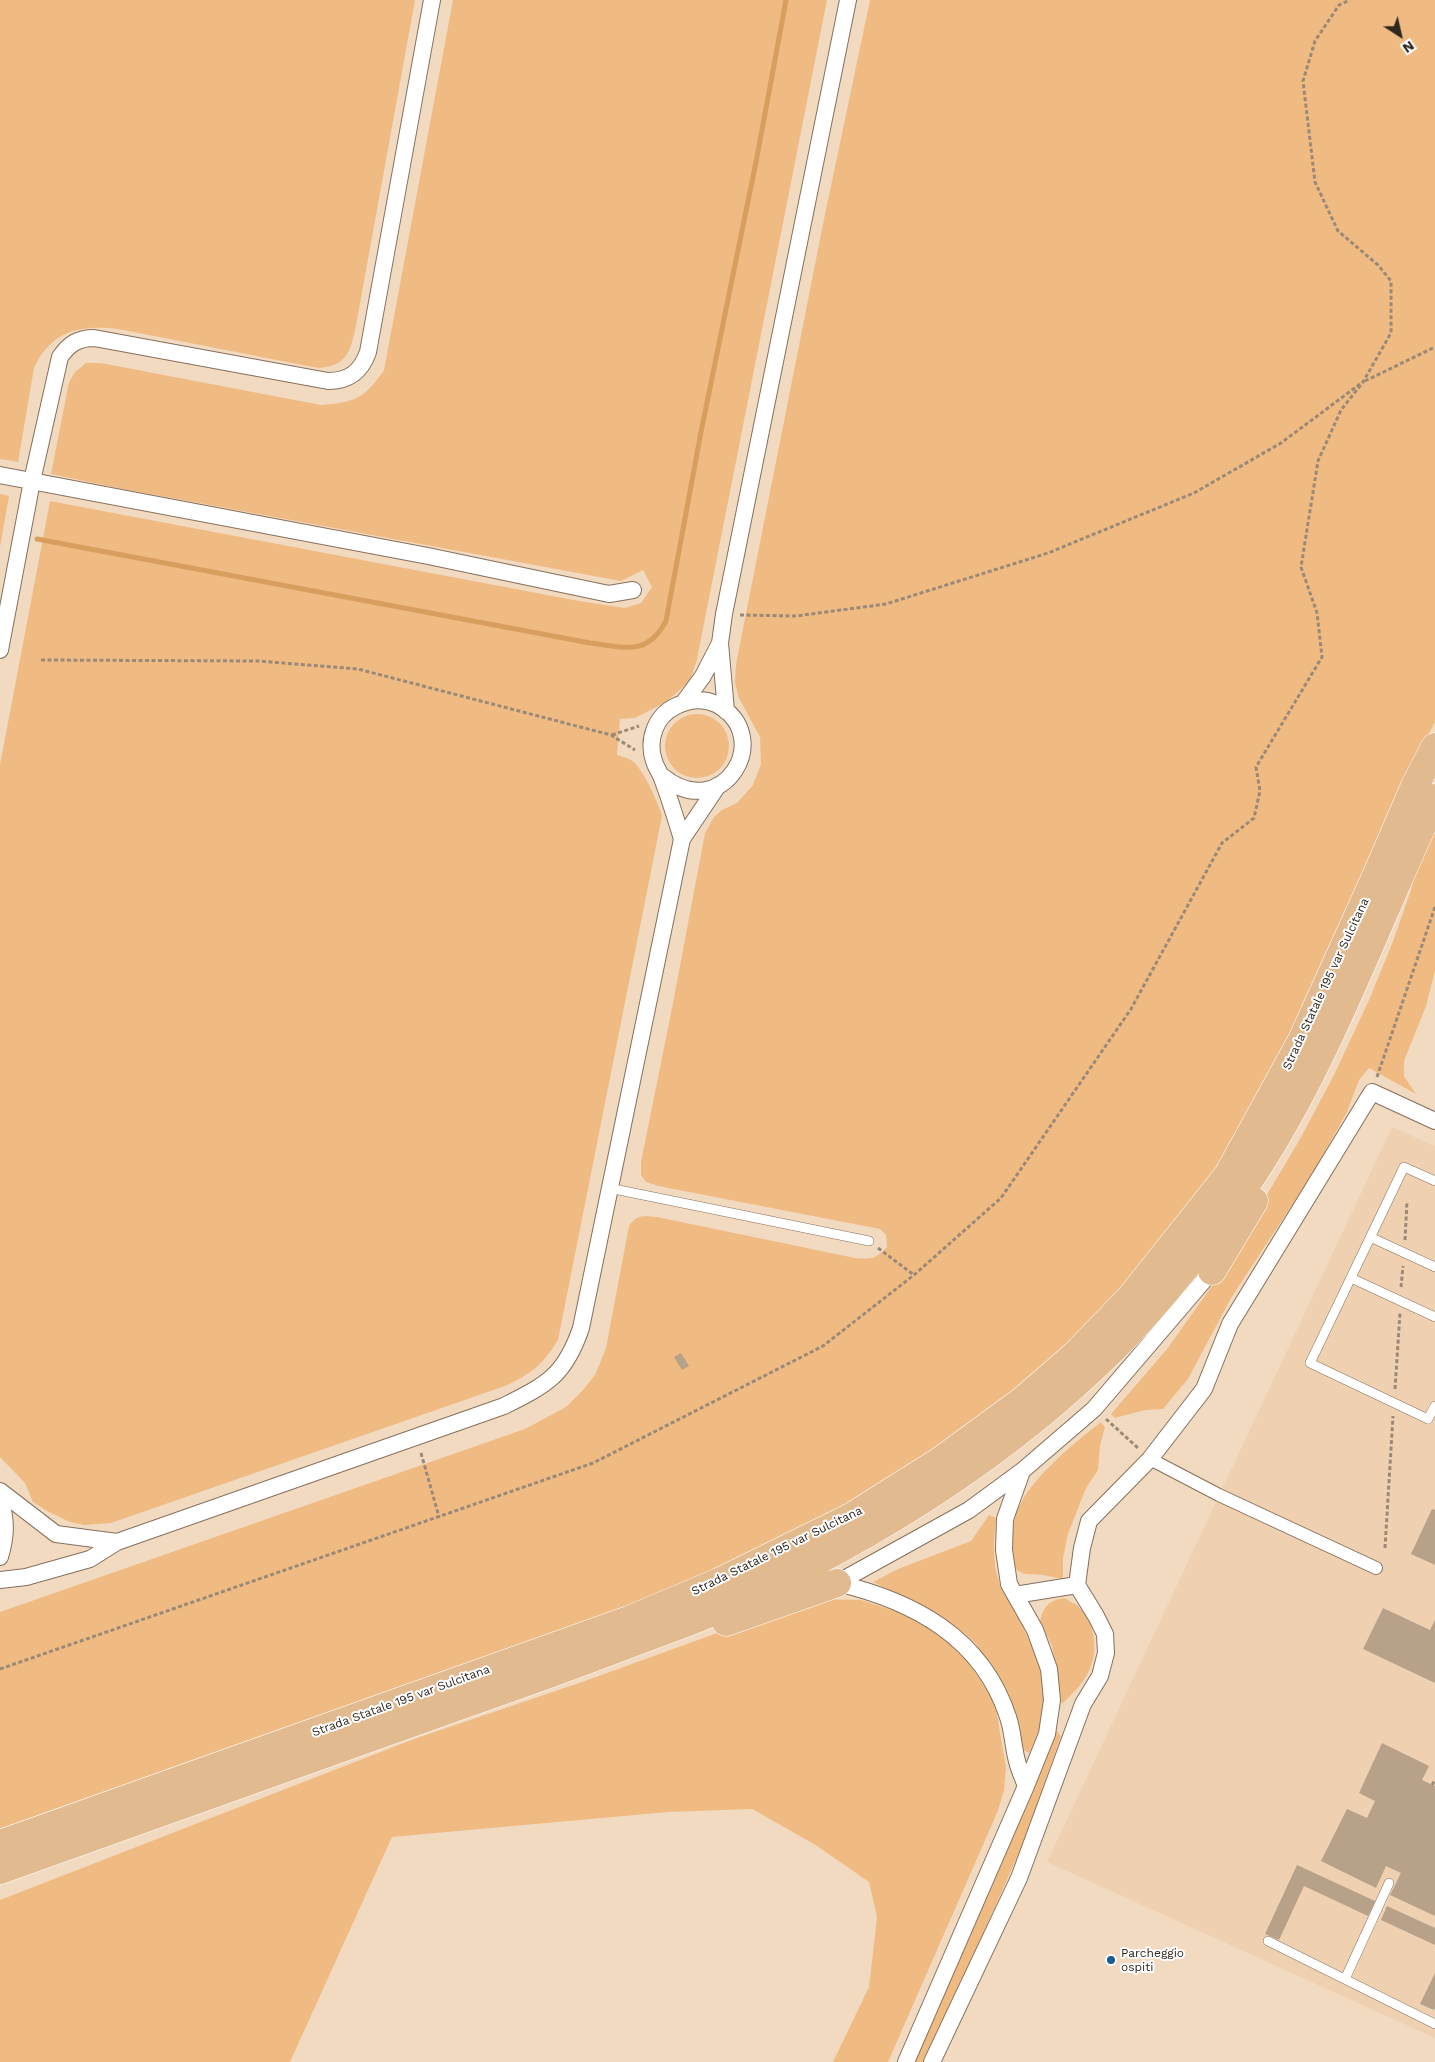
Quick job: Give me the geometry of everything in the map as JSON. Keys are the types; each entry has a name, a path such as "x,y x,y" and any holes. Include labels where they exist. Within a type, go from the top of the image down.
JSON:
{"highway":[{"name":"Strada Statale 195 var Sulcitana","path":"0,1844 629,1620 719,1582 851,1517 940,1461 1022,1401 1075,1355 1131,1297 1228,1175 1302,1040 1415,786 1435,747"},
{"name":"Strada Statale 195 var Sulcitana","path":"0,1870 584,1662 700,1617 789,1576 859,1538 917,1505 981,1462 1039,1416 1095,1367 1147,1313 1195,1255 1246,1186 1286,1120 1320,1056 1435,798"},
{"path":"1212,1271 1304,1116 1321,1082 1320,1056"},
{"path":"700,1617 725,1623 837,1583"}],"street":[{"path":"0,650 32,481 60,357 66,348 83,338 94,338 328,381 344,379 358,371 365,362 432,0"},
{"path":"726,711 720,643 724,614 848,0"},
{"path":"0,475 428,556 609,594 633,590"},
{"path":"684,702 703,676 720,643"},
{"path":"0,1580 26,1577 90,1559 117,1542 504,1406 536,1391 558,1373 573,1352 581,1328 682,839 717,787 729,778 738,766 742,751 742,736 736,722 726,711 714,703 706,701 684,702 670,708 660,719 653,733 651,748 682,839"},
{"path":"658,769 673,785 688,791 702,791 717,787"},
{"path":"932,2062 1019,1878 1083,1704 1100,1676 1106,1653 1104,1634 1096,1616 1077,1586 1082,1548 1090,1521 1150,1458 1204,1389 1230,1324 1372,1092 1435,1121"},
{"path":"837,1583 969,1510 1022,1471 1094,1409 1212,1271"},
{"path":"1150,1458 1219,1495 1376,1568"},
{"path":"906,2062 1047,1734 1052,1700 1049,1668 1035,1630 1009,1584 1004,1550 1005,1519 1022,1471"},
{"path":"0,1491 56,1534 117,1542"},
{"path":"0,1500 6,1527 0,1557"},
{"path":"837,1583 870,1591 923,1614 947,1630 970,1651 989,1676 1004,1706 1011,1726 1017,1761 1026,1786"},
{"path":"1015,1595 1077,1586"}],"lane":[{"path":"1435,1181 1404,1166 1310,1363 1428,1419 1435,1406"},
{"path":"610,1188 869,1241"},
{"path":"1370,1237 1435,1267"},
{"path":"1351,1278 1435,1317"},
{"path":"1345,1980 1389,1883"},
{"path":"1268,1941 1435,2024"}],"path":[{"path":"0,1669 593,1463 823,1346 914,1275 1001,1198 1131,1009 1222,843 1254,818 1260,791 1256,767 1322,657 1318,613 1301,567 1318,461 1342,410 1364,382 1391,333 1391,282 1378,265 1338,231 1315,182 1303,80 1315,41 1338,4 1350,0"},
{"path":"724,614 796,616 886,604 1048,553 1194,493 1281,443 1364,382 1435,347"},
{"path":"41,660 258,661 358,669 611,735 658,769"},
{"path":"611,735 660,719"},
{"path":"1372,1092 1435,907"},
{"path":"1385,1548 1407,1200"},
{"path":"869,1241 914,1275"},
{"path":"1094,1409 1150,1458"},
{"path":"417,1436 439,1517"},
{"path":"1432,1785 1435,1780"}],"shaded area":[{"path":"0,0 415,0 355,331 348,353 340,362 318,368 118,329 91,328 68,333 49,345 34,368 18,462 0,459"},
{"path":"453,0 827,0 697,659 690,681 666,702 635,718 620,719 617,755 631,760 639,768 651,788 662,816 558,1340 541,1363 522,1377 505,1386 111,1523 84,1525 70,1522 33,1502 25,1483 0,1457 0,765 50,501 579,601 625,608 641,603 652,587 643,570 621,581 51,474 69,382 75,372 86,363 101,363 321,405 343,402 358,397 365,393 377,380 384,370"},
{"path":"870,0 1435,0 1435,722 1411,768 1308,1000 1216,1171 1157,1248 1087,1326 999,1408 897,1479 702,1581 0,1836 0,1612 525,1429 566,1407 595,1375 606,1348 629,1226 635,1219 644,1216 657,1217 855,1258 872,1258 887,1247 886,1235 880,1229 658,1186 646,1182 641,1175 641,1162 705,833 714,817 722,810 737,803 753,785 761,764 760,737 739,698 735,683 736,664 823,224"},
{"path":"0,494 9,496 0,547"},
{"path":"691,714 703,714 720,723 727,734 729,746 727,758 720,769 703,778 691,778 679,773 670,764 665,752 665,740 670,728 679,719"},
{"path":"1435,825 1435,971 1426,1006 1404,1061 1404,1076 1416,1094 1369,1068 1359,1080 1347,1112 1313,1173 1231,1298 1188,1379 1163,1409 1145,1410 1115,1418 1111,1414 1167,1349 1217,1279 1300,1139 1334,1075 1369,1000 1392,944 1411,890 1418,862"},
{"path":"1392,1127 1435,1146 1435,2038 1047,1862"},
{"path":"1101,1422 1105,1427 1100,1445 1098,1470 1086,1488 1068,1534 1063,1558 1063,1579 1022,1573 1011,1564 1013,1529 1020,1505 1028,1492 1051,1465"},
{"path":"989,1515 996,1518 994,1556 998,1579 1033,1648 1043,1681 1043,1715 1038,1733 1029,1753 1020,1748 1001,1681 975,1643 934,1612 873,1582 898,1569 971,1541"},
{"path":"1064,1598 1078,1606 1088,1620 1094,1637 1094,1654 1087,1676 1062,1704 1052,1646 1040,1622 1047,1605"},
{"path":"819,1599 861,1600 907,1615 933,1629 958,1649 995,1703 1006,1768 1004,1791 997,1813 888,2062 833,2062 869,1987 877,1917 869,1882 814,1844 752,1809 668,1812 392,1837 290,2062 0,2062 0,1900 414,1739 585,1681 775,1612"},
{"path":"1056,1730 1061,1736 1023,1843 927,2062 913,2062"}],"building":[{"path":"681,1353 689,1366 682,1370 674,1357"},
{"path":"1432,1509 1435,1510 1435,1565 1411,1554"},
{"path":"1383,1608 1430,1630 1435,1620 1435,1683 1363,1649"},
{"path":"1382,1743 1429,1766 1422,1780 1435,1786 1435,1916 1390,1895 1401,1873 1386,1866 1376,1888 1321,1861 1347,1809 1367,1818 1375,1801 1359,1793"},
{"path":"1297,1865 1375,1901 1368,1916 1304,1886 1279,1940 1265,1934"},
{"path":"1387,1906 1435,1928 1435,1945 1381,1920"},
{"path":"1435,1973 1435,2008 1434,2010 1420,2004"}],"waterway":[{"path":"37,539 590,643 634,647 643,645 651,640 666,621 786,0"}],"place":[{"name":"Parcheggio ospiti","path":"1111,1960"}]}
